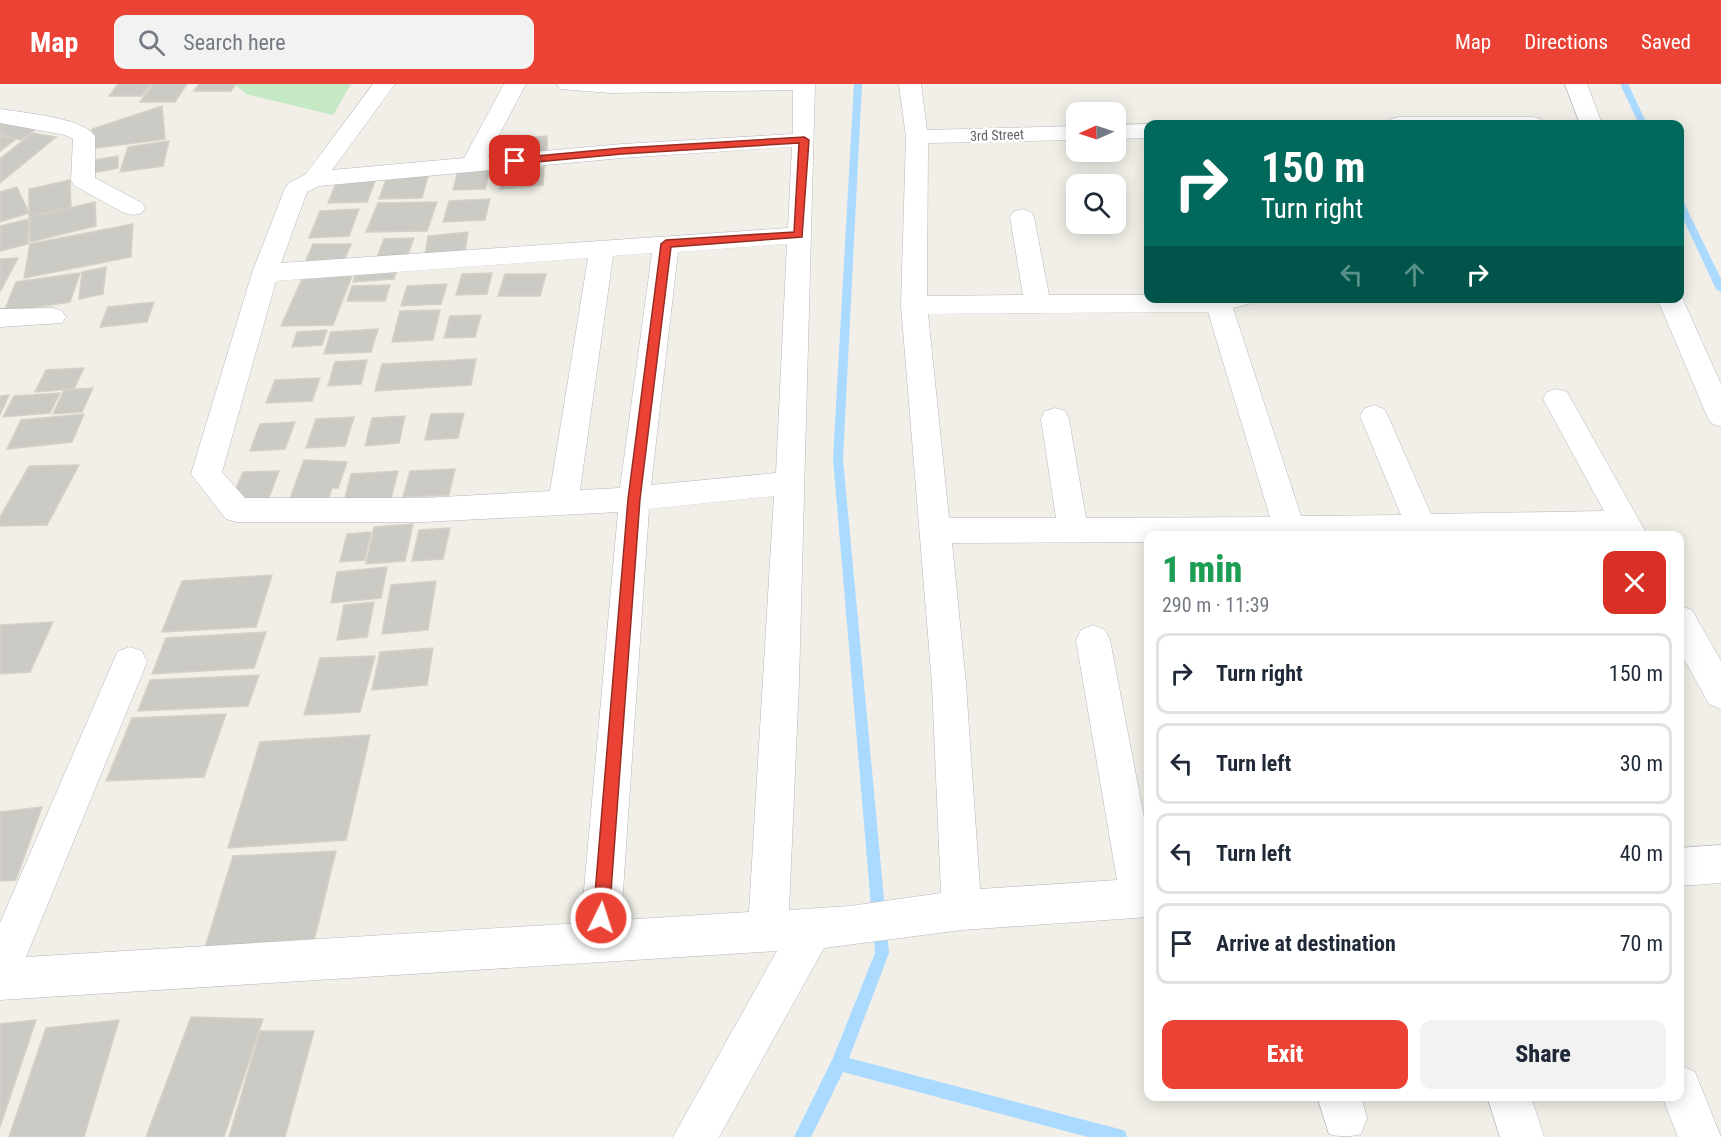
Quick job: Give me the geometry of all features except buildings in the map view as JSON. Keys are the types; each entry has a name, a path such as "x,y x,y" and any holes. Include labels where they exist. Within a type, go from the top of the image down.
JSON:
{"street":[{"path":"384,84 314,178 297,188 265,273 206,474 237,510 424,510 634,499 789,483"},
{"path":"472,165 515,84"},
{"path":"568,84 611,87 795,84"},
{"path":"768,931 804,140 804,84"},
{"path":"910,84 917,137 914,305 949,684 962,910"},
{"path":"1576,84 1590,120"},
{"path":"0,116 71,129 84,136 83,181 133,208"},
{"path":"1126,132 1144,131"},
{"name":"3rd Street","path":"917,137 1066,133"},
{"path":"314,178 622,151 804,140"},
{"path":"1022,217 1037,304"},
{"path":"265,273 799,235"},
{"path":"599,942 634,499 666,244"},
{"path":"563,503 602,248"},
{"path":"914,305 1144,302"},
{"path":"1226,303 1291,531"},
{"path":"1672,303 1721,416"},
{"path":"0,318 53,316"},
{"path":"1313,531 1421,526 1629,529 1557,399"},
{"path":"1374,416 1421,526"},
{"path":"1055,419 1073,530"},
{"path":"935,531 1182,531"},
{"path":"1684,627 1721,693"},
{"path":"0,979 768,931 923,917 962,910 1144,898 1093,640"},
{"path":"0,971 130,662"},
{"path":"1684,867 1721,864"},
{"path":"695,1137 831,926"},
{"path":"1684,1097 1700,1137"},
{"path":"1511,1101 1522,1137"}],"green space":[{"path":"235,84 351,84 333,115 246,94"}],"waterway":[{"path":"839,1063 882,953 838,459 858,84"},
{"path":"1624,84 1641,120"},
{"path":"1684,211 1721,289"},
{"path":"802,1137 839,1063"},
{"path":"839,1063 1119,1137"}],"route":[{"path":"515,161 622,151 804,140 799,235 666,244 634,499 601,918"}]}
